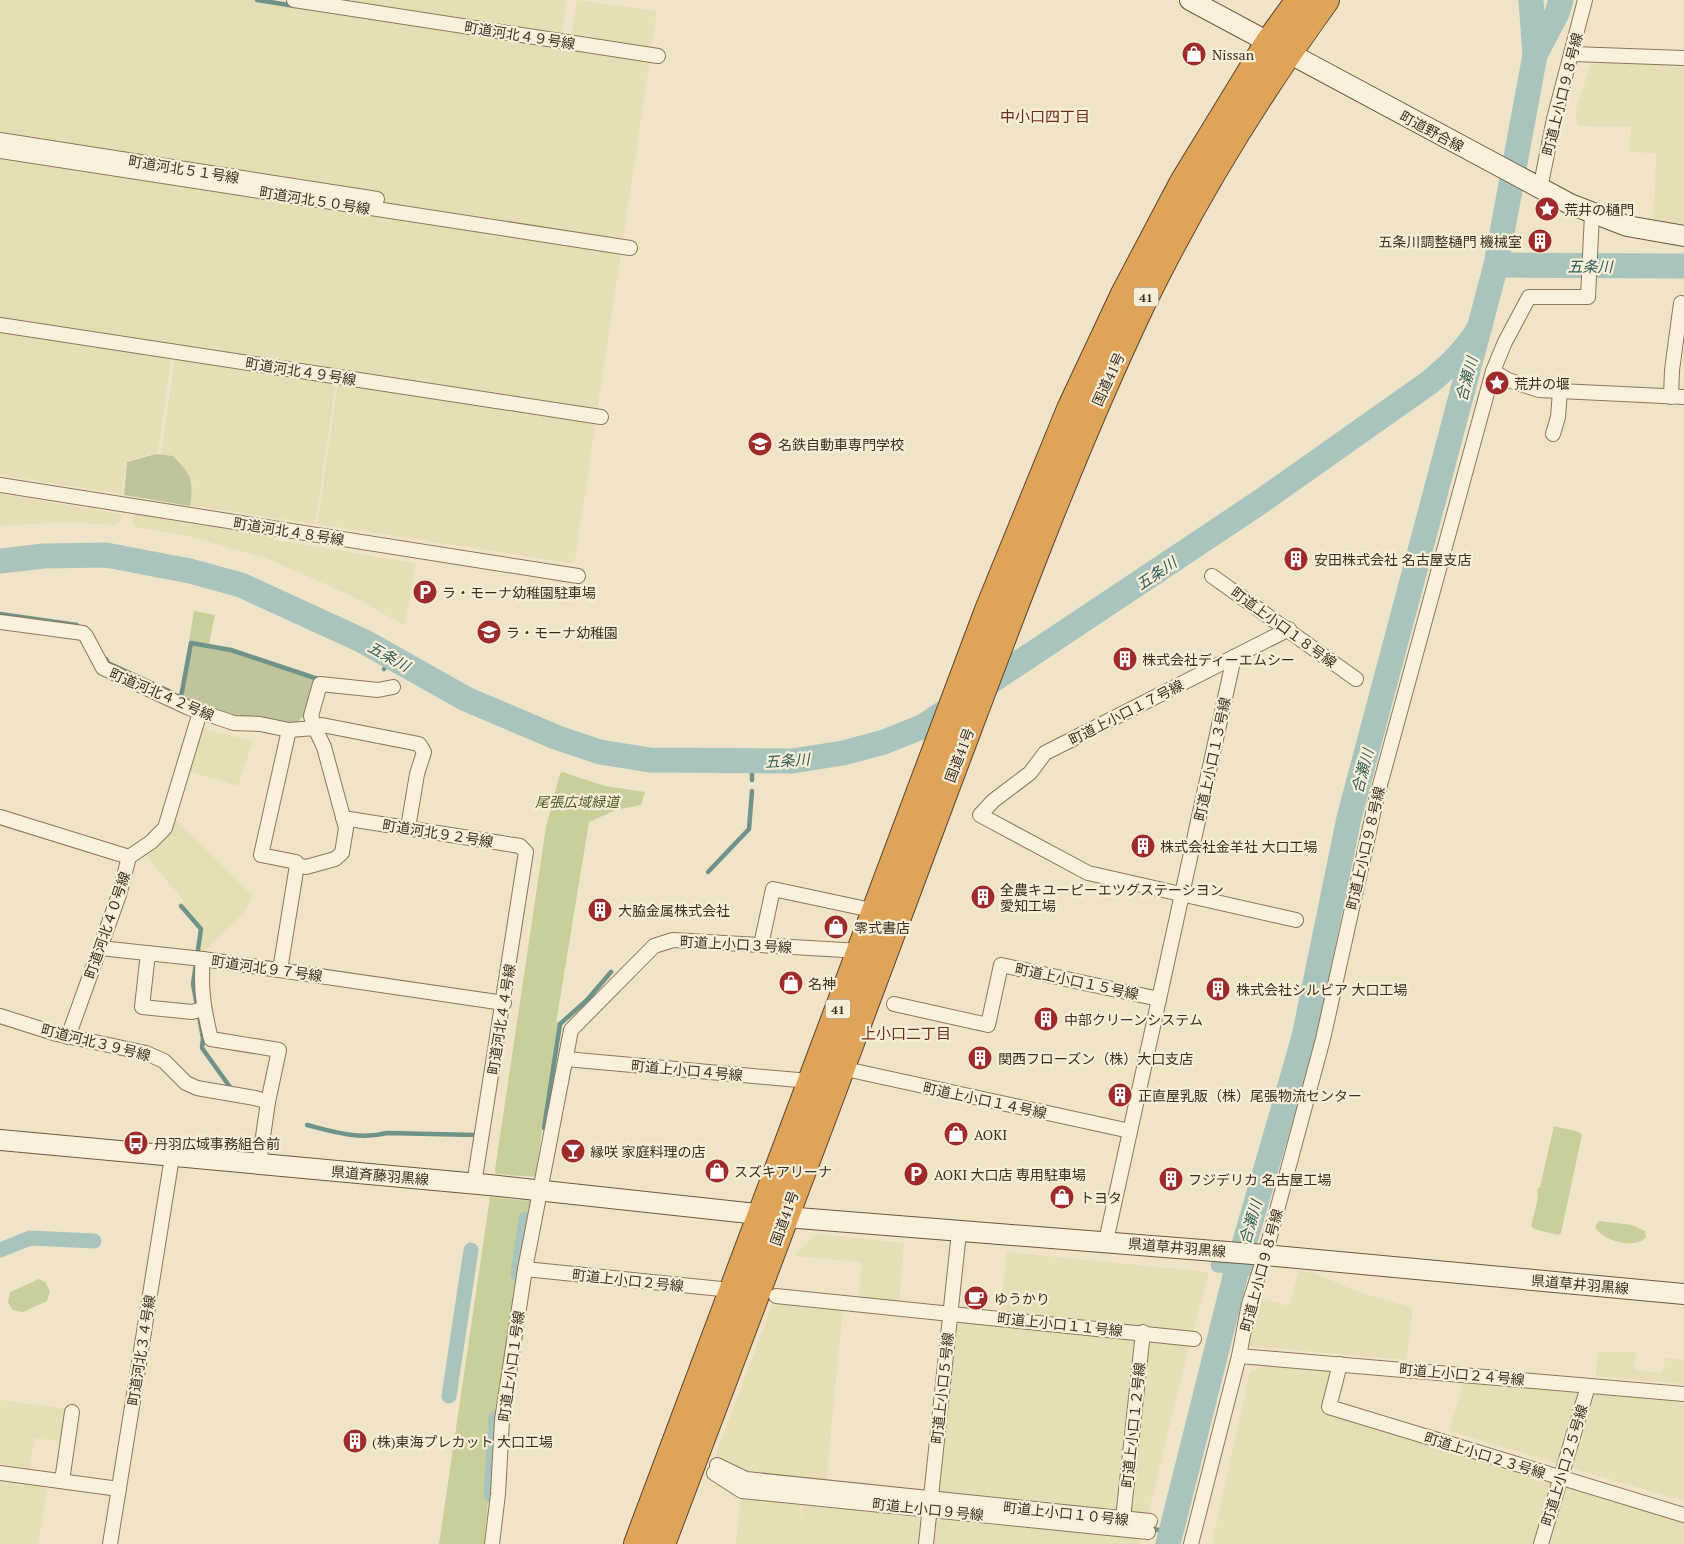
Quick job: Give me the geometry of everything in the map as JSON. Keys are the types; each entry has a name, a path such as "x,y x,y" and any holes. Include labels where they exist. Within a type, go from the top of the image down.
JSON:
{"highway":[{"name":"国道41号","path":"662,1544 840,1068 928,804 999,614 1144,301 1278,48 1299,0"},
{"name":"国道41号","path":"1278,48 1326,0"},
{"name":"国道41号","path":"637,1544 809,1081 876,911 928,804"}],"main road":[{"name":"町道野合線","path":"1190,0 1481,158 1592,214 1634,228 1684,236"},
{"name":"県道斉藤羽黒線","path":"0,1140 474,1184 759,1215"},
{"name":"県道草井羽黒線","path":"759,1215 959,1232 1106,1241 1684,1294"}],"street":[{"name":"町道河北４９号線","path":"294,0 658,56"},
{"name":"町道上小口９８号線","path":"1538,188 1585,0"},
{"path":"1572,54 1684,58"},
{"name":"町道河北５１号線","path":"0,140 537,225 536,234"},
{"name":"町道河北５０号線","path":"0,151 630,248"},
{"name":"町道上小口９８号線","path":"1191,1544 1240,1356 1249,1304 1265,1255 1322,1039 1379,787 1493,371 1504,342 1529,297 1588,297 1592,214"},
{"path":"1493,371 1508,380 1539,390 1677,397 1672,370 1681,303"},
{"name":"町道河北４９号線","path":"0,325 601,418"},
{"path":"1553,434 1558,417 1560,391"},
{"name":"町道河北４８号線","path":"0,485 578,576"},
{"name":"町道上小口１８号線","path":"1212,576 1356,678"},
{"name":"町道河北４２号線","path":"0,622 83,633 103,668 200,712 234,723 260,724 289,730 315,728 322,725 419,744 424,752 417,774 408,828"},
{"name":"町道上小口１７号線","path":"1182,895 1088,873 980,815 993,801 1026,777 1045,753 1289,629"},
{"name":"町道上小口１３号線","path":"1106,1241 1234,657"},
{"path":"289,730 261,856 296,862 297,865 306,867 335,859 342,853 346,828 324,747 310,716 320,684 378,690 393,688"},
{"name":"町道河北４０号線","path":"68,1037 130,857 151,842 165,828 200,712"},
{"path":"0,817 130,857"},
{"name":"町道河北９２号線","path":"343,818 520,846 527,855"},
{"name":"町道河北４４号線","path":"474,1184 527,855"},
{"path":"280,970 297,865"},
{"path":"761,945 774,889 876,911"},
{"path":"1182,895 1296,920"},
{"name":"町道上小口３号線","path":"542,1191 571,1030 654,946 673,940 861,951"},
{"path":"100,948 203,959"},
{"path":"148,953 142,1007 192,1012 203,1009"},
{"name":"町道河北９７号線","path":"268,1102 279,1050 211,1039 203,1009 200,981 203,959 504,1002"},
{"name":"町道上小口１５号線","path":"894,1004 988,1025 1001,965 1159,999"},
{"name":"町道河北３９号線","path":"0,1016 68,1037 146,1053 164,1062 186,1083 197,1088 268,1102"},
{"name":"町道上小口４号線","path":"566,1059 809,1081"},
{"name":"町道上小口１４号線","path":"840,1068 1130,1131"},
{"path":"258,1164 268,1102"},
{"name":"町道河北３４号線","path":"110,1544 172,1157"},
{"name":"町道上小口１号線","path":"492,1544 498,1494 502,1420 536,1200 542,1191"},
{"name":"町道上小口５号線","path":"926,1544 959,1232"},
{"name":"町道上小口２号線","path":"525,1269 731,1290"},
{"name":"町道上小口１１号線","path":"776,1296 950,1312 1194,1339"},
{"name":"町道上小口１２号線","path":"1123,1519 1143,1332"},
{"name":"町道上小口２４号線","path":"1240,1356 1684,1394"},
{"name":"町道上小口２３号線","path":"1340,1364 1329,1407 1684,1515"},
{"name":"町道上小口２５号線","path":"1541,1544 1588,1386"},
{"path":"62,1481 72,1412"},
{"name":"町道上小口１０号線","path":"716,1469 746,1479 930,1504 1123,1519 1149,1527"},
{"path":"0,1473 119,1488"},
{"name":"町道上小口９号線","path":"930,1504 1149,1527"}],"shaded area":[{"path":"0,0 274,0 648,57 650,60 597,412 0,319"},
{"path":"321,0 567,0 561,37"},
{"path":"577,0 657,11 651,50 571,38"},
{"path":"1591,64 1684,65 1684,224 1654,220 1656,153 1630,152 1631,127 1577,126 1576,109"},
{"path":"0,330 171,357 158,452 126,461 122,494 0,475"},
{"path":"175,357 336,383 315,524 190,505 193,484 173,456 161,455"},
{"path":"338,383 592,422 595,427 575,560 570,563 317,524"},
{"path":"0,494 122,515 120,522 115,525 67,522 0,526"},
{"path":"134,514 274,536 274,540 416,563 405,626 356,598 271,560 189,536 136,527 132,522"},
{"path":"200,728 253,741 238,786 188,771"},
{"path":"174,818 253,896 244,913 203,952 199,952 203,929 181,904 184,901 145,854"},
{"path":"817,1234 904,1243 899,1303 858,1299 862,1262 793,1256"},
{"path":"1007,1252 1209,1272 1193,1333 1000,1313"},
{"path":"1299,1271 1311,1272 1361,1293 1413,1308 1406,1360 1247,1346 1255,1297 1289,1306"},
{"path":"774,1300 843,1307 826,1485 747,1476 714,1459"},
{"path":"954,1321 1141,1337 1122,1516 936,1493"},
{"path":"1145,1337 1190,1342 1148,1515 1126,1516"},
{"path":"1597,1352 1637,1352 1634,1370 1662,1373 1666,1358 1684,1360 1684,1384 1596,1376"},
{"path":"1264,1366 1292,1366 1334,1371 1323,1411 1554,1480 1535,1544 1212,1544 1250,1372"},
{"path":"1464,1381 1578,1391 1580,1394 1559,1464 1449,1431"},
{"path":"1594,1392 1684,1400 1684,1501 1569,1467 1591,1395"},
{"path":"0,1400 69,1409 64,1442 34,1438 30,1468 0,1464"},
{"path":"0,1477 48,1484 38,1544 0,1544"},
{"path":"1564,1483 1684,1519 1684,1544 1546,1544"},
{"path":"741,1494 801,1500 800,1521 803,1501 923,1513 920,1544 736,1544"},
{"path":"937,1514 1142,1535 1140,1544 934,1544"}],"green space":[{"path":"156,454 173,456 184,468 190,478 192,489 190,506 124,495 127,462"},
{"path":"194,611 215,615 209,644 189,641"},
{"path":"191,644 231,651 317,680 305,715 294,725 237,719 182,700"},
{"name":"尾張広域緑道","path":"562,772 605,786 645,792 641,805 616,810 589,822 556,1023 559,1021 535,1177 496,1174 495,1170 546,827"},
{"path":"1554,1126 1579,1132 1582,1135 1561,1233 1558,1235 1534,1229 1531,1226 1538,1198 1537,1189 1540,1187"},
{"path":"490,1197 530,1201 499,1389 484,1544 439,1544"},
{"path":"1599,1221 1632,1225 1645,1231 1646,1237 1635,1243 1612,1240 1599,1232 1595,1227"},
{"path":"39,1279 45,1282 50,1291 47,1301 23,1312 12,1310 8,1302 10,1292"}],"waterway":[{"path":"257,0 295,6"},
{"path":"1531,0 1535,55"},
{"name":"合瀬川","path":"1168,1544 1237,1269 1304,1037 1349,818 1496,265 1535,55 1557,13 1561,0"},
{"name":"五条川","path":"1496,265 1684,266"},
{"name":"五条川","path":"0,561 44,556 106,555 190,571 241,585 363,641 466,699 558,738 600,752 650,760 792,761 843,753 884,742 924,726 1260,502 1430,382 1457,357 1480,327"},
{"path":"0,614 77,625"},
{"path":"178,696 181,697 191,643 231,650 321,680"},
{"path":"384,669 392,658"},
{"path":"106,659 108,663 171,692"},
{"path":"752,762 752,780"},
{"path":"708,872 749,829 752,791"},
{"path":"181,906 201,929 193,984 203,1038 202,1048 230,1087"},
{"path":"544,1128 560,1024 587,1000 611,972"},
{"path":"307,1125 366,1136 387,1133 476,1135"},
{"path":"518,1274 526,1219"},
{"path":"0,1250 30,1238 94,1241"},
{"path":"449,1396 471,1250"},
{"name":"合瀬川","path":"1218,1265 1257,1269"},
{"path":"491,1495 496,1418"},
{"path":"1154,1529 1171,1533"}],"place":[{"name":"Nissan","path":"1194,54"},
{"name":"荒井の樋門","path":"1547,209"},
{"name":"五条川調整樋門 機械室","path":"1540,241"},
{"name":"荒井の堰","path":"1497,383"},
{"name":"名鉄自動車専門学校","path":"760,444"},
{"name":"安田株式会社 名古屋支店","path":"1296,559"},
{"name":"ラ・モーナ幼稚園駐車場","path":"425,592"},
{"name":"ラ・モーナ幼稚園","path":"489,632"},
{"name":"株式会社ディーエムシー","path":"1125,659"},
{"name":"株式会社金羊社 大口工場","path":"1143,846"},
{"name":"全農キユーピーエツグステーシヨン 愛知工場","path":"983,897"},
{"name":"大脇金属株式会社","path":"600,910"},
{"name":"零式書店","path":"836,927"},
{"name":"名神","path":"791,983"},
{"name":"株式会社シルビア 大口工場","path":"1218,989"},
{"name":"中部クリーンシステム","path":"1046,1019"},
{"name":"関西フローズン（株）大口支店","path":"980,1058"},
{"name":"正直屋乳販（株）尾張物流センター","path":"1120,1095"},
{"name":"AOKI","path":"956,1134"},
{"name":"丹羽広域事務組合前","path":"136,1143"},
{"name":"縁咲 家庭料理の店","path":"573,1151"},
{"name":"スズキアリーナ","path":"717,1171"},
{"name":"AOKI 大口店 専用駐車場","path":"916,1174"},
{"name":"フジデリカ 名古屋工場","path":"1171,1179"},
{"name":"トヨタ","path":"1062,1197"},
{"name":"ゆうかり","path":"976,1298"},
{"name":"(株)東海プレカット 大口工場","path":"355,1441"}],"district":[{"name":"中小口四丁目","path":"1045,116"},
{"name":"上小口二丁目","path":"906,1033"}]}
